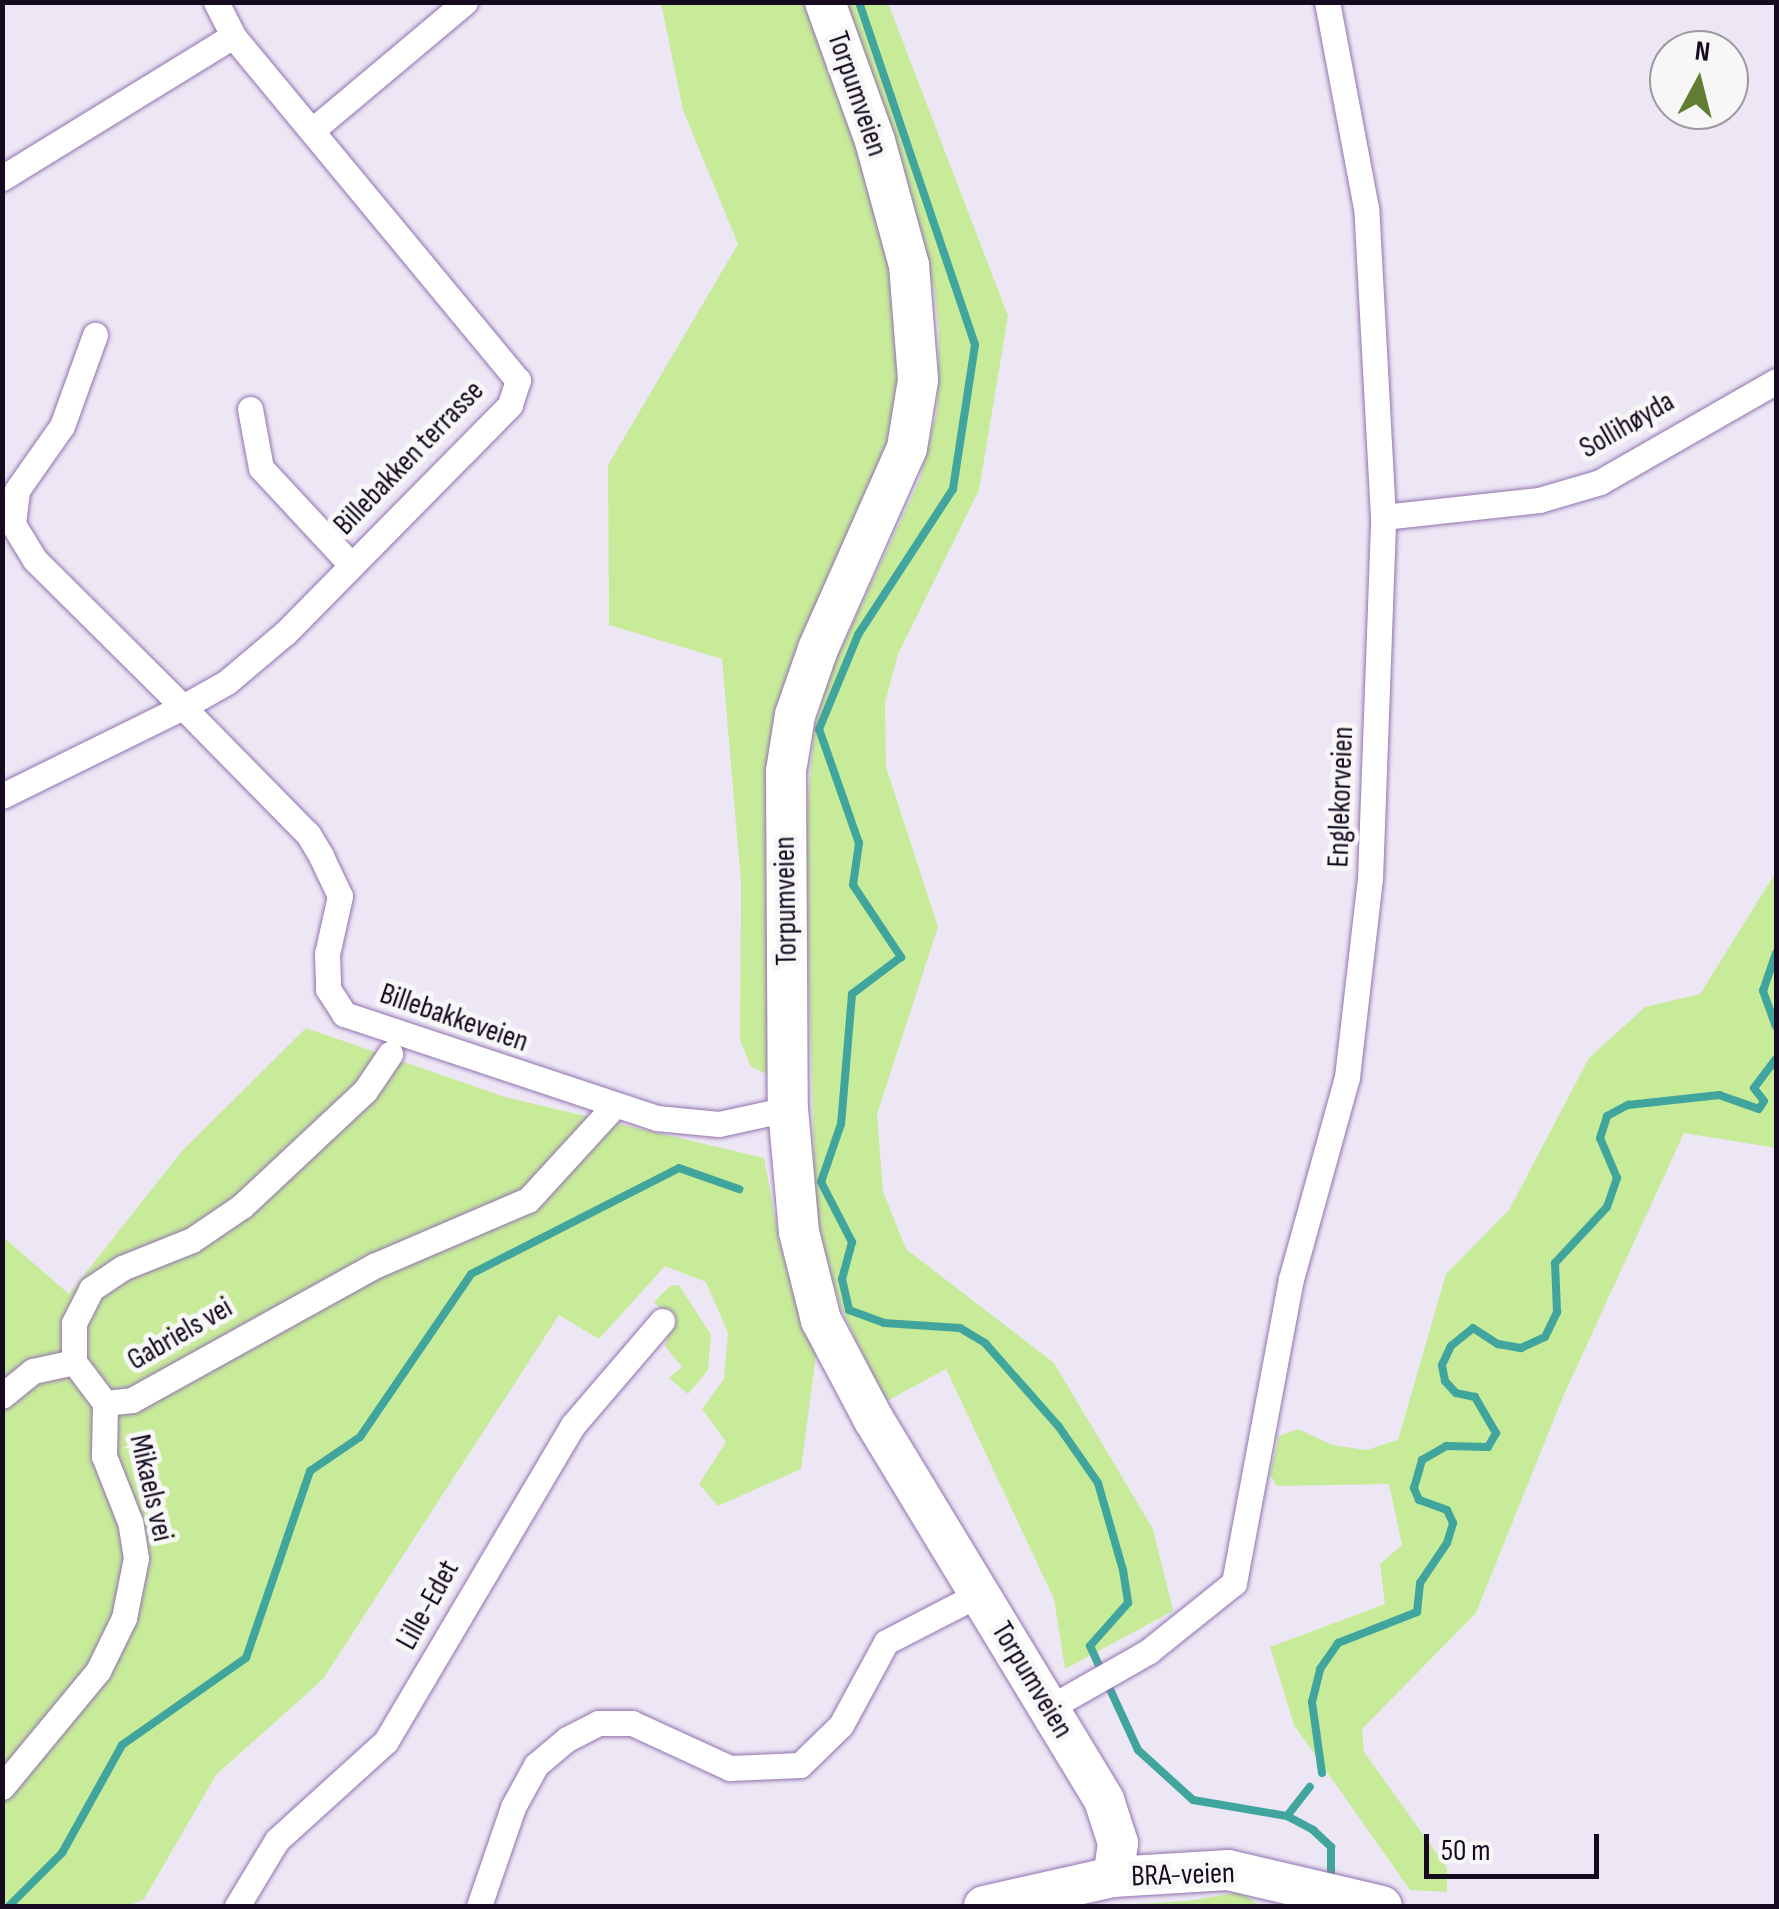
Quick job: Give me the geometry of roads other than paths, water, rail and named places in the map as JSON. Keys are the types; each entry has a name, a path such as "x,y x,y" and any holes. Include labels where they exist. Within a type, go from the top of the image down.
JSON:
{"main road":[{"name":"Torpumveien","path":"825,2 875,141 909,265 918,380 908,448 796,714 786,805 788,1109 799,1232 821,1320 979,1594 1065,1700 1080,1764 1104,1800 1118,1844 1113,1877"},
{"name":"BRA-veien","path":"984,1906 1113,1877 1228,1870 1382,1906"}],"street":[{"name":"Billebakken terrasse","path":"2,796 183,708 227,682 285,633 510,405 518,380 315,128 233,36 216,2"},
{"path":"315,128 465,2"},
{"name":"Englekorveien","path":"1065,1700 1197,1618 1234,1583 1291,1279 1348,1077 1370,879 1383,516 1366,208 1327,2"},
{"path":"2,178 233,36"},
{"path":"96,335 62,426 18,490 13,524 35,560 183,708"},
{"name":"Sollihøyda","path":"1383,516 1539,500 1600,482 1776,380"},
{"path":"250,409 261,468 351,565"},
{"name":"Billebakkeveien","path":"183,708 308,834 321,856 340,896 327,954 328,990 344,1014 614,1106 719,1124 788,1109"},
{"path":"2,1396 33,1371 74,1362 74,1323 91,1289 122,1268 192,1240 242,1206 365,1091 390,1054"},
{"name":"Gabriels vei","path":"74,1362 105,1402 132,1400 376,1265 528,1200 614,1106"},
{"name":"Lille-Edet","path":"237,1906 277,1840 386,1741 573,1425 662,1321"},
{"name":"Mikaels vei","path":"2,1787 98,1671 130,1596 133,1536 104,1456 105,1402"},
{"path":"479,1906 512,1807 536,1765 567,1739 598,1724 632,1723 730,1768 800,1765 841,1725 886,1642 979,1594"}],"waterway":[{"path":"859,2 975,345 953,489 858,635 819,729 859,843 853,885 901,957 852,994 841,1124 821,1182 852,1242 842,1279 849,1310 884,1323 960,1328 985,1343 1059,1427 1098,1483 1123,1570 1128,1603 1090,1646 1138,1750 1193,1800 1287,1816 1313,1830 1331,1847 1331,1882"},
{"path":"1776,953 1763,991 1776,1026"},
{"path":"1322,1773 1312,1702 1320,1669 1338,1643 1417,1612 1420,1583 1447,1543 1453,1523 1447,1510 1419,1500 1414,1488 1422,1460 1446,1446 1488,1447 1496,1433 1475,1397 1456,1393 1445,1381 1442,1365 1451,1346 1473,1328 1498,1344 1521,1348 1545,1337 1557,1312 1555,1263 1607,1207 1617,1178 1600,1138 1607,1116 1628,1105 1719,1095 1759,1109 1764,1101 1754,1088 1776,1059"},
{"path":"9,1906 62,1853 122,1745 246,1658 310,1471 360,1437 471,1274 679,1168 739,1189"},
{"path":"1287,1816 1310,1787"}]}
